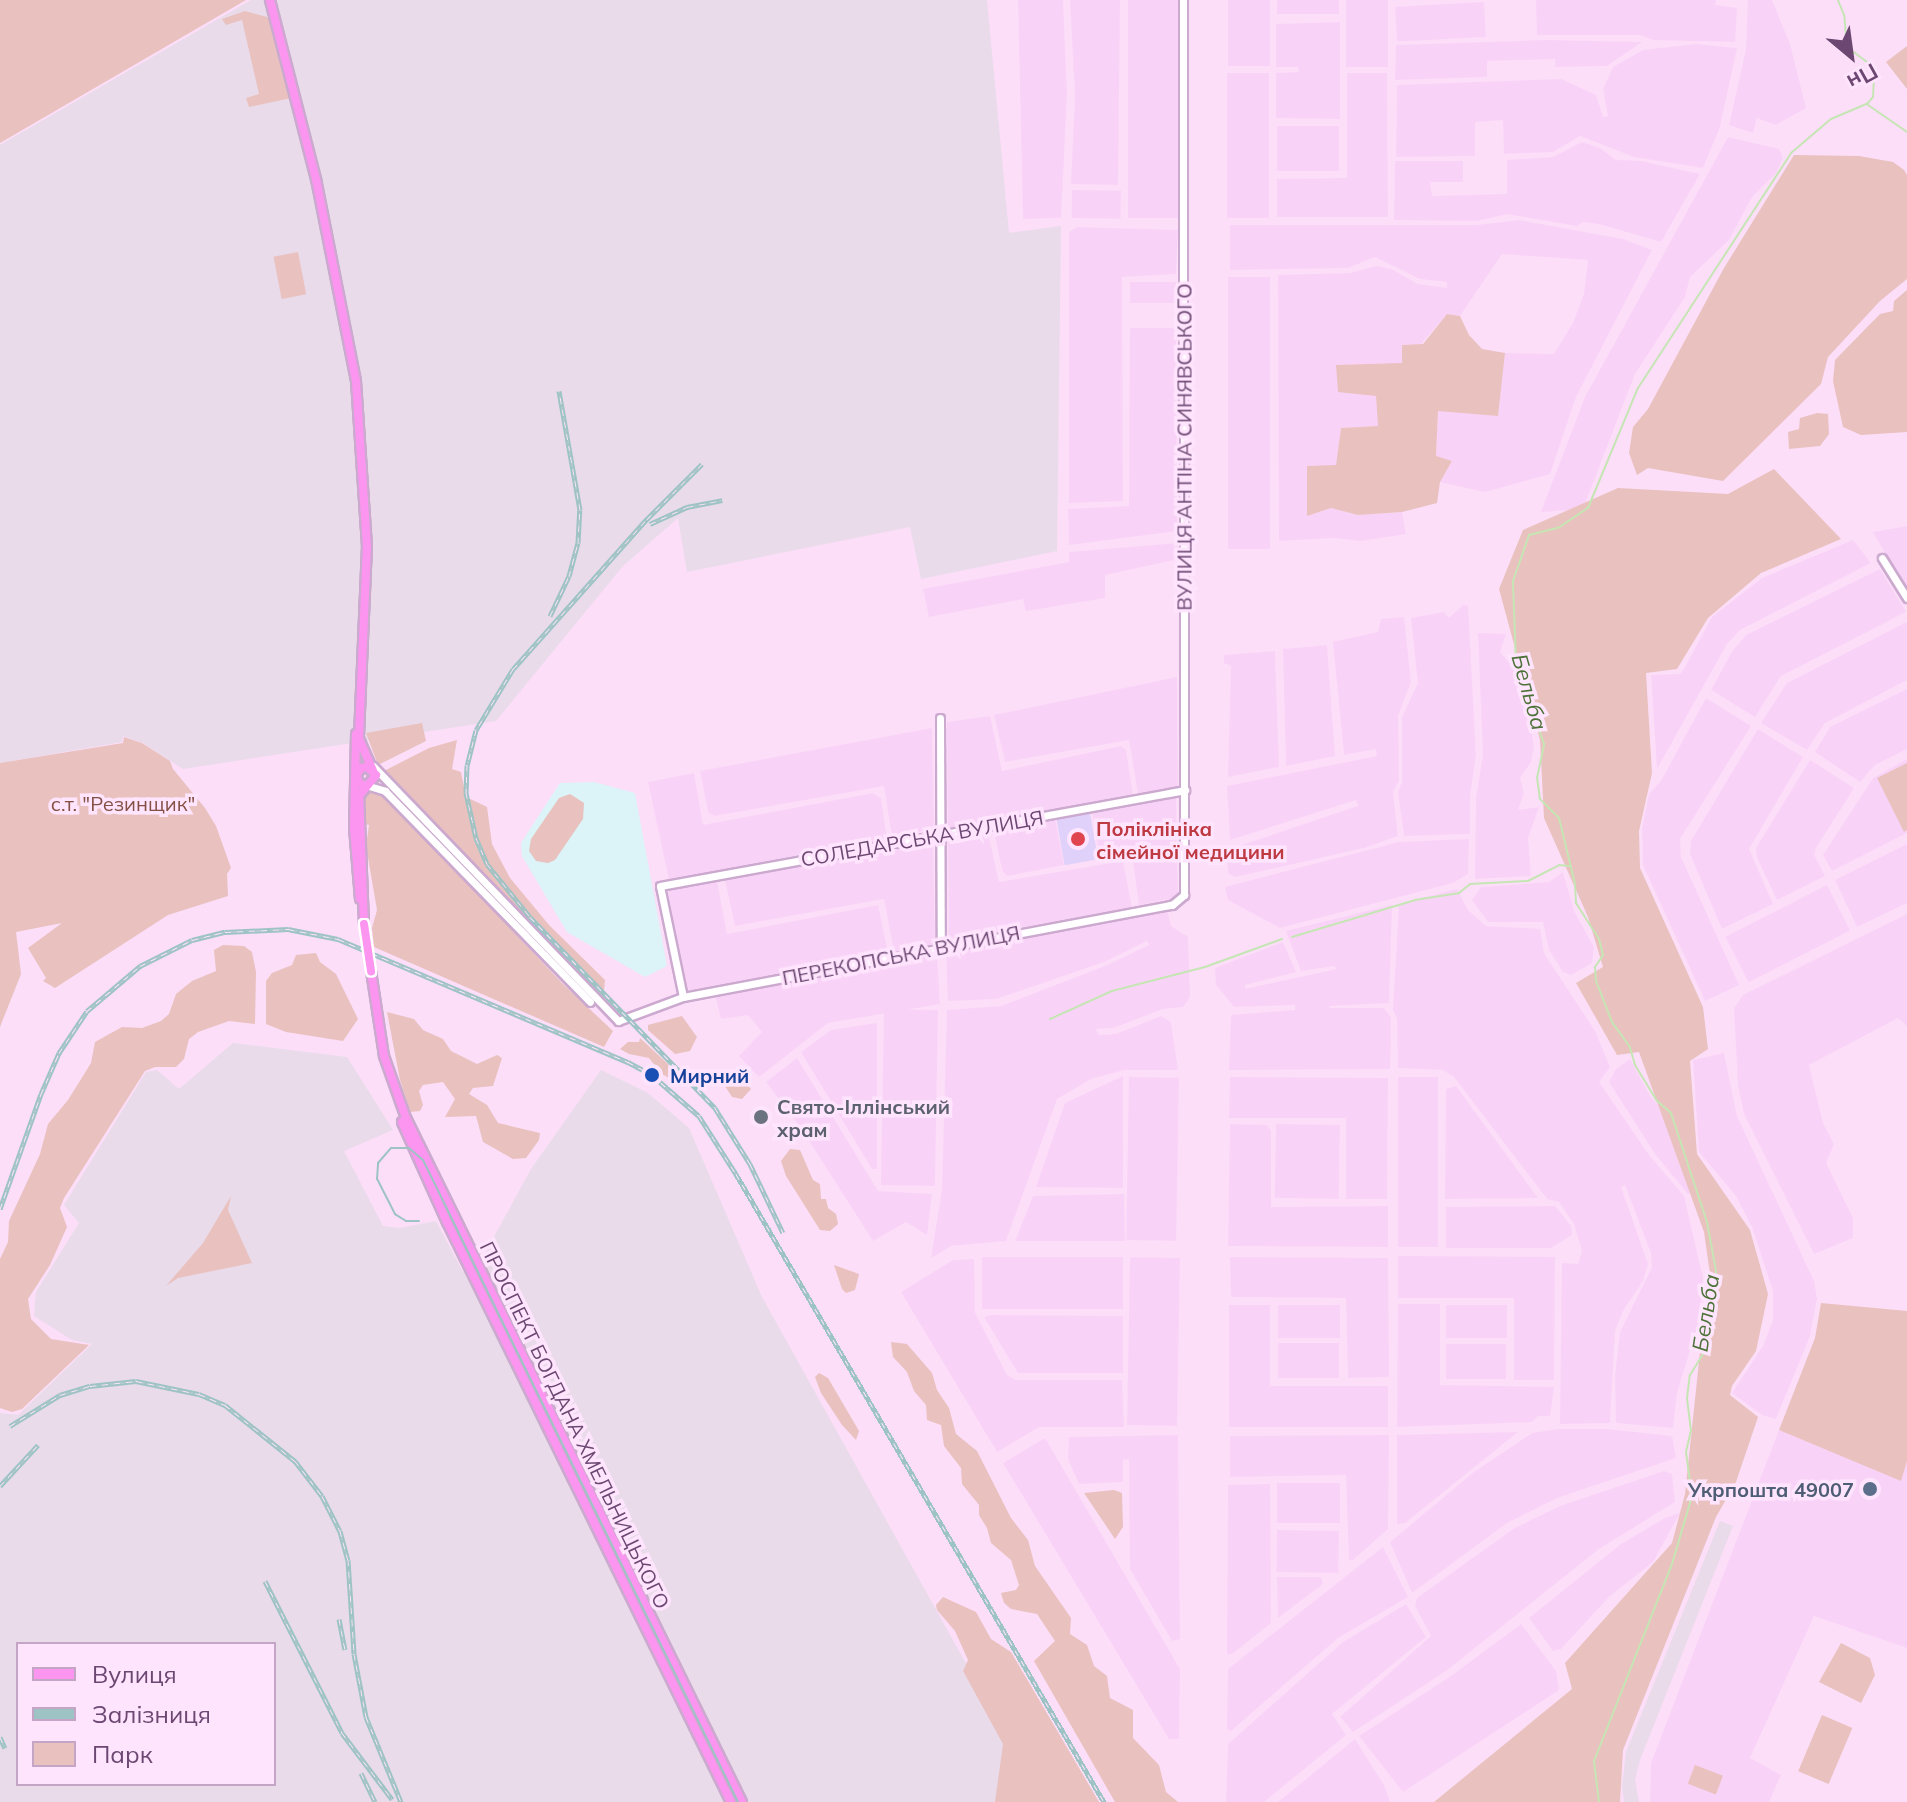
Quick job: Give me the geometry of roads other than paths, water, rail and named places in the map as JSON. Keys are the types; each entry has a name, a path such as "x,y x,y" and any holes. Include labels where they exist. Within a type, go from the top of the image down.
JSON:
{"main road":[{"name":"ПРОСПЕКТ БОГДАНА ХМЕЛЬНИЦЬКОГО","path":"270,0 316,179 356,381 367,533 360,744 374,771 374,782 359,796 362,905 391,1090 447,1222 731,1802"},
{"name":"ПРОСПЕКТ БОГДАНА ХМЕЛЬНИЦЬКОГО","path":"359,713 355,779 357,891 362,905"},
{"name":"ПРОСПЕКТ БОГДАНА ХМЕЛЬНИЦЬКОГО","path":"355,779 356,734"},
{"path":"368,786 355,779 364,767 374,771"},
{"name":"ПРОСПЕКТ БОГДАНА ХМЕЛЬНИЦЬКОГО","path":"386,1059 406,1118 742,1802"}],"street":[{"name":"ВУЛИЦЯ АНТІНА СИНЯВСЬКОГО","path":"1183,0 1184,895"},
{"path":"1882,558 1907,598"},
{"path":"940,718 941,948"},
{"path":"366,758 431,829"},
{"path":"374,771 618,1021"},
{"path":"368,786 385,791 569,982 603,1014 618,1021"},
{"name":"СОЛЕДАРСЬКА ВУЛИЦЯ","path":"683,997 660,886 1185,790"},
{"name":"ПЕРЕКОПСЬКА ВУЛИЦЯ","path":"618,1021 683,997 1172,905 1184,895"}],"waterway":[{"name":"Бельба","path":"1599,1802 1594,1761 1672,1564 1692,1496 1686,1452 1691,1431 1687,1398 1690,1375 1703,1354 1716,1294 1716,1271 1707,1222 1671,1113 1657,1101 1635,1065 1630,1047 1612,1022 1596,981 1595,967 1603,955 1599,939 1576,903 1575,884 1559,818 1540,799 1537,778 1544,744 1516,664 1513,581 1529,535 1558,528 1588,508 1638,388 1791,153 1831,119 1867,104 1873,97 1874,77 1867,62 1847,47 1844,15 1838,0"},
{"path":"1868,105 1907,132"},
{"path":"1292,937 1415,900 1459,893 1470,884 1528,881 1559,865 1569,866"},
{"path":"1050,1019 1112,991 1205,967 1282,939"}],"tram line":[{"path":"419,1221 406,1221 395,1214 377,1179 378,1163 391,1148 409,1148 423,1160 738,1802"}],"railway":[{"path":"550,616 569,576 578,543 580,510 559,391"},
{"path":"702,464 645,521 513,669 476,730 467,765 466,793 476,838 487,864 530,917 715,1108 750,1164 783,1233"},
{"path":"650,524 687,507 722,500"},
{"path":"0,1209 59,1053 87,1011 140,966 192,940 225,932 288,929 338,939 628,1062 652,1075 699,1116 1104,1802"},
{"path":"10,1426 60,1395 90,1386 136,1381 199,1394 225,1405 295,1461 322,1496 340,1531 348,1560 354,1654 366,1717 401,1802"},
{"path":"0,1486 38,1445"},
{"path":"265,1581 342,1733 392,1799"},
{"path":"339,1619 345,1649"},
{"path":"0,1737 5,1748"},
{"path":"361,1773 375,1802"}],"place":[{"name":"Поліклініка сімейної медицини","path":"1078,839"},
{"name":"Мирний","path":"652,1075"},
{"name":"Свято-Іллінський храм","path":"761,1117"},
{"name":"Укрпошта 49007","path":"1870,1489"}],"park label":[{"name":"с.т. \"Резинщик\"","path":"123,803"}]}
